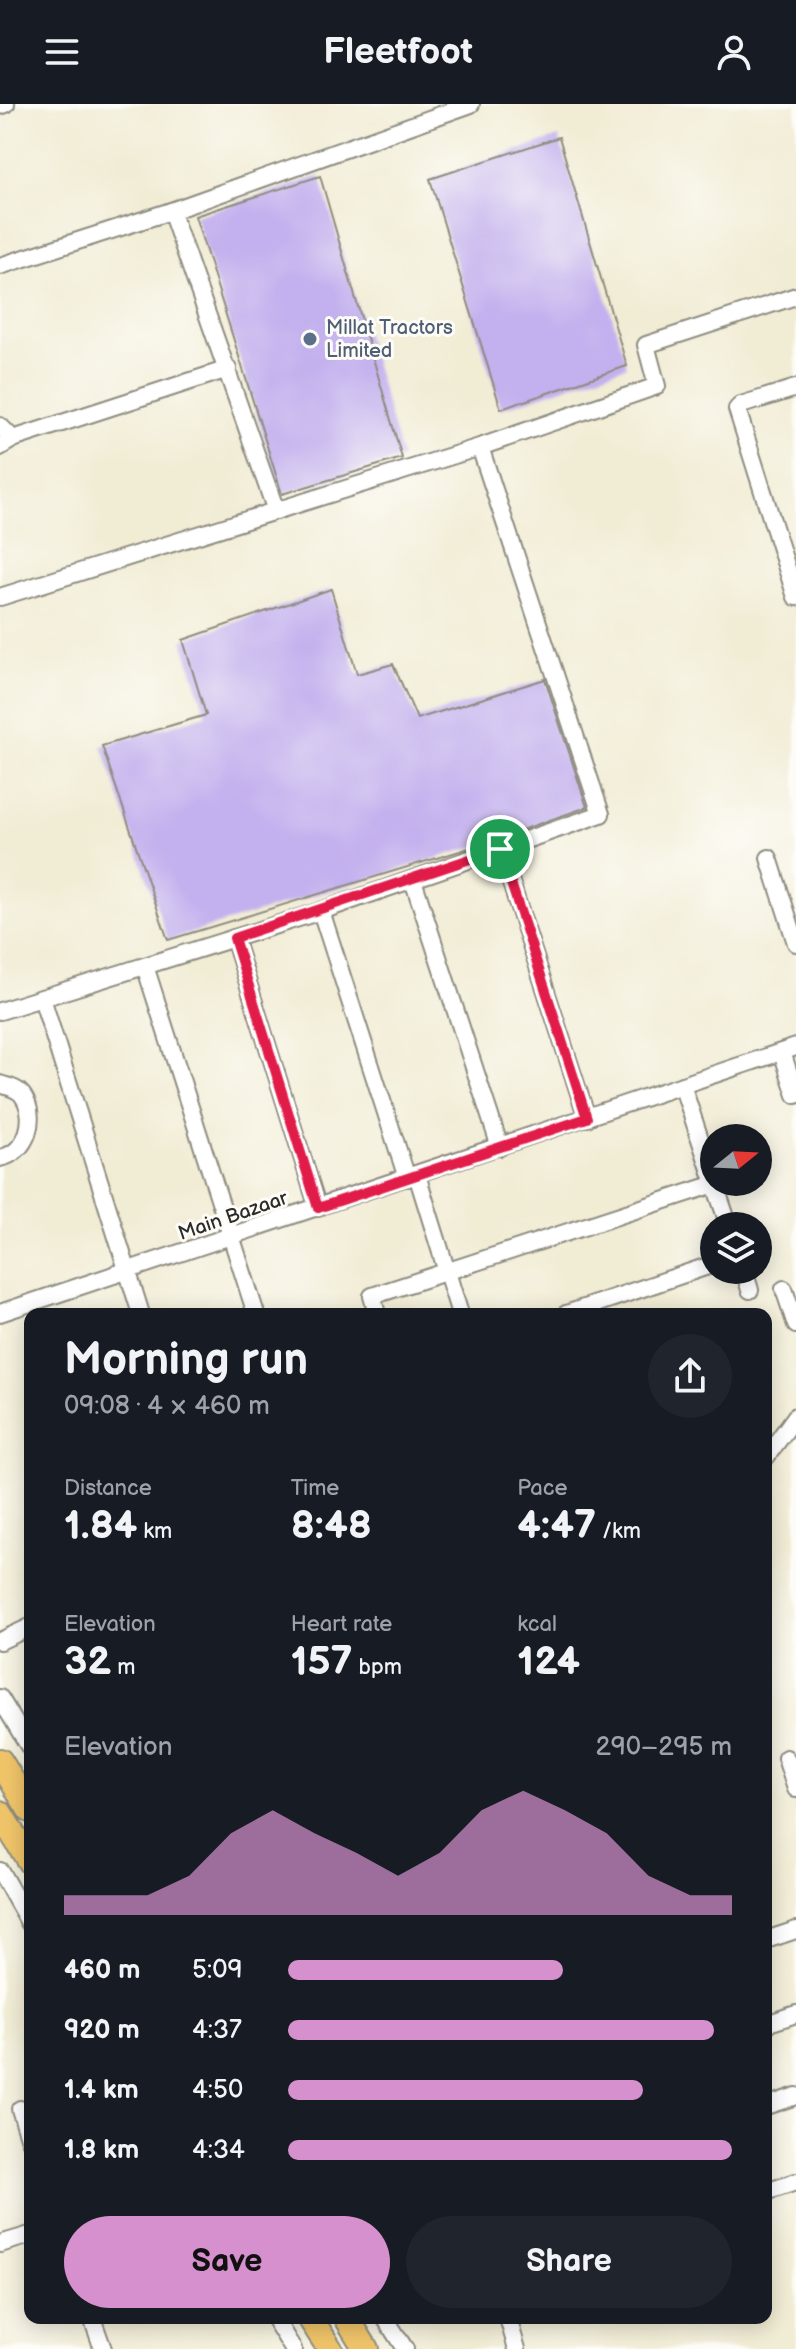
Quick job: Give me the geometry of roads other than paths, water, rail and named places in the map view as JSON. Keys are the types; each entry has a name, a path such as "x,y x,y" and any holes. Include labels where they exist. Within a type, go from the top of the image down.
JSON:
{"highway":[{"path":"0,1761 24,1800"},
{"path":"0,1813 24,1852"},
{"path":"313,2324 325,2346"},
{"path":"351,2324 366,2349"}],"street":[{"path":"0,106 6,104"},
{"path":"0,266 171,211 471,104"},
{"path":"171,211 276,511"},
{"path":"0,597 480,447 657,386 646,345 796,296"},
{"path":"0,426 7,443 228,369"},
{"path":"796,388 741,405 737,409 796,597"},
{"path":"0,1011 321,911 601,814 480,447"},
{"path":"500,849 587,1118"},
{"path":"769,858 796,943"},
{"path":"413,880 500,1147"},
{"path":"321,911 458,1308"},
{"path":"234,938 318,1208"},
{"path":"145,966 254,1308"},
{"path":"42,998 139,1308"},
{"path":"789,1049 796,1095"},
{"name":"Main Bazaar","path":"36,1308 127,1273 789,1049"},
{"path":"0,1084 16,1089 23,1096 29,1111 25,1142 18,1150 0,1158"},
{"path":"682,1085 700,1140"},
{"path":"375,1308 372,1296 700,1187"},
{"path":"584,1308 700,1269"},
{"path":"748,1284 750,1290"},
{"path":"784,1289 796,1325"},
{"name":"Main Bazaar","path":"0,1313 24,1310"},
{"path":"772,1449 796,1416"},
{"path":"0,1641 24,1630"},
{"path":"0,1698 24,1738"},
{"path":"786,1758 796,1789"},
{"path":"0,1871 24,1913"},
{"path":"772,1938 796,1930"},
{"path":"772,2022 796,2014"},
{"path":"772,2104 796,2096"},
{"path":"20,2109 24,2121"},
{"path":"772,2190 796,2182"},
{"path":"0,2244 24,2237"},
{"path":"94,2324 103,2349"},
{"path":"278,2324 293,2349"},
{"path":"389,2324 405,2349"},
{"path":"510,2324 517,2349"}],"place":[{"name":"Millat Tractors Limited","path":"310,339"}]}
